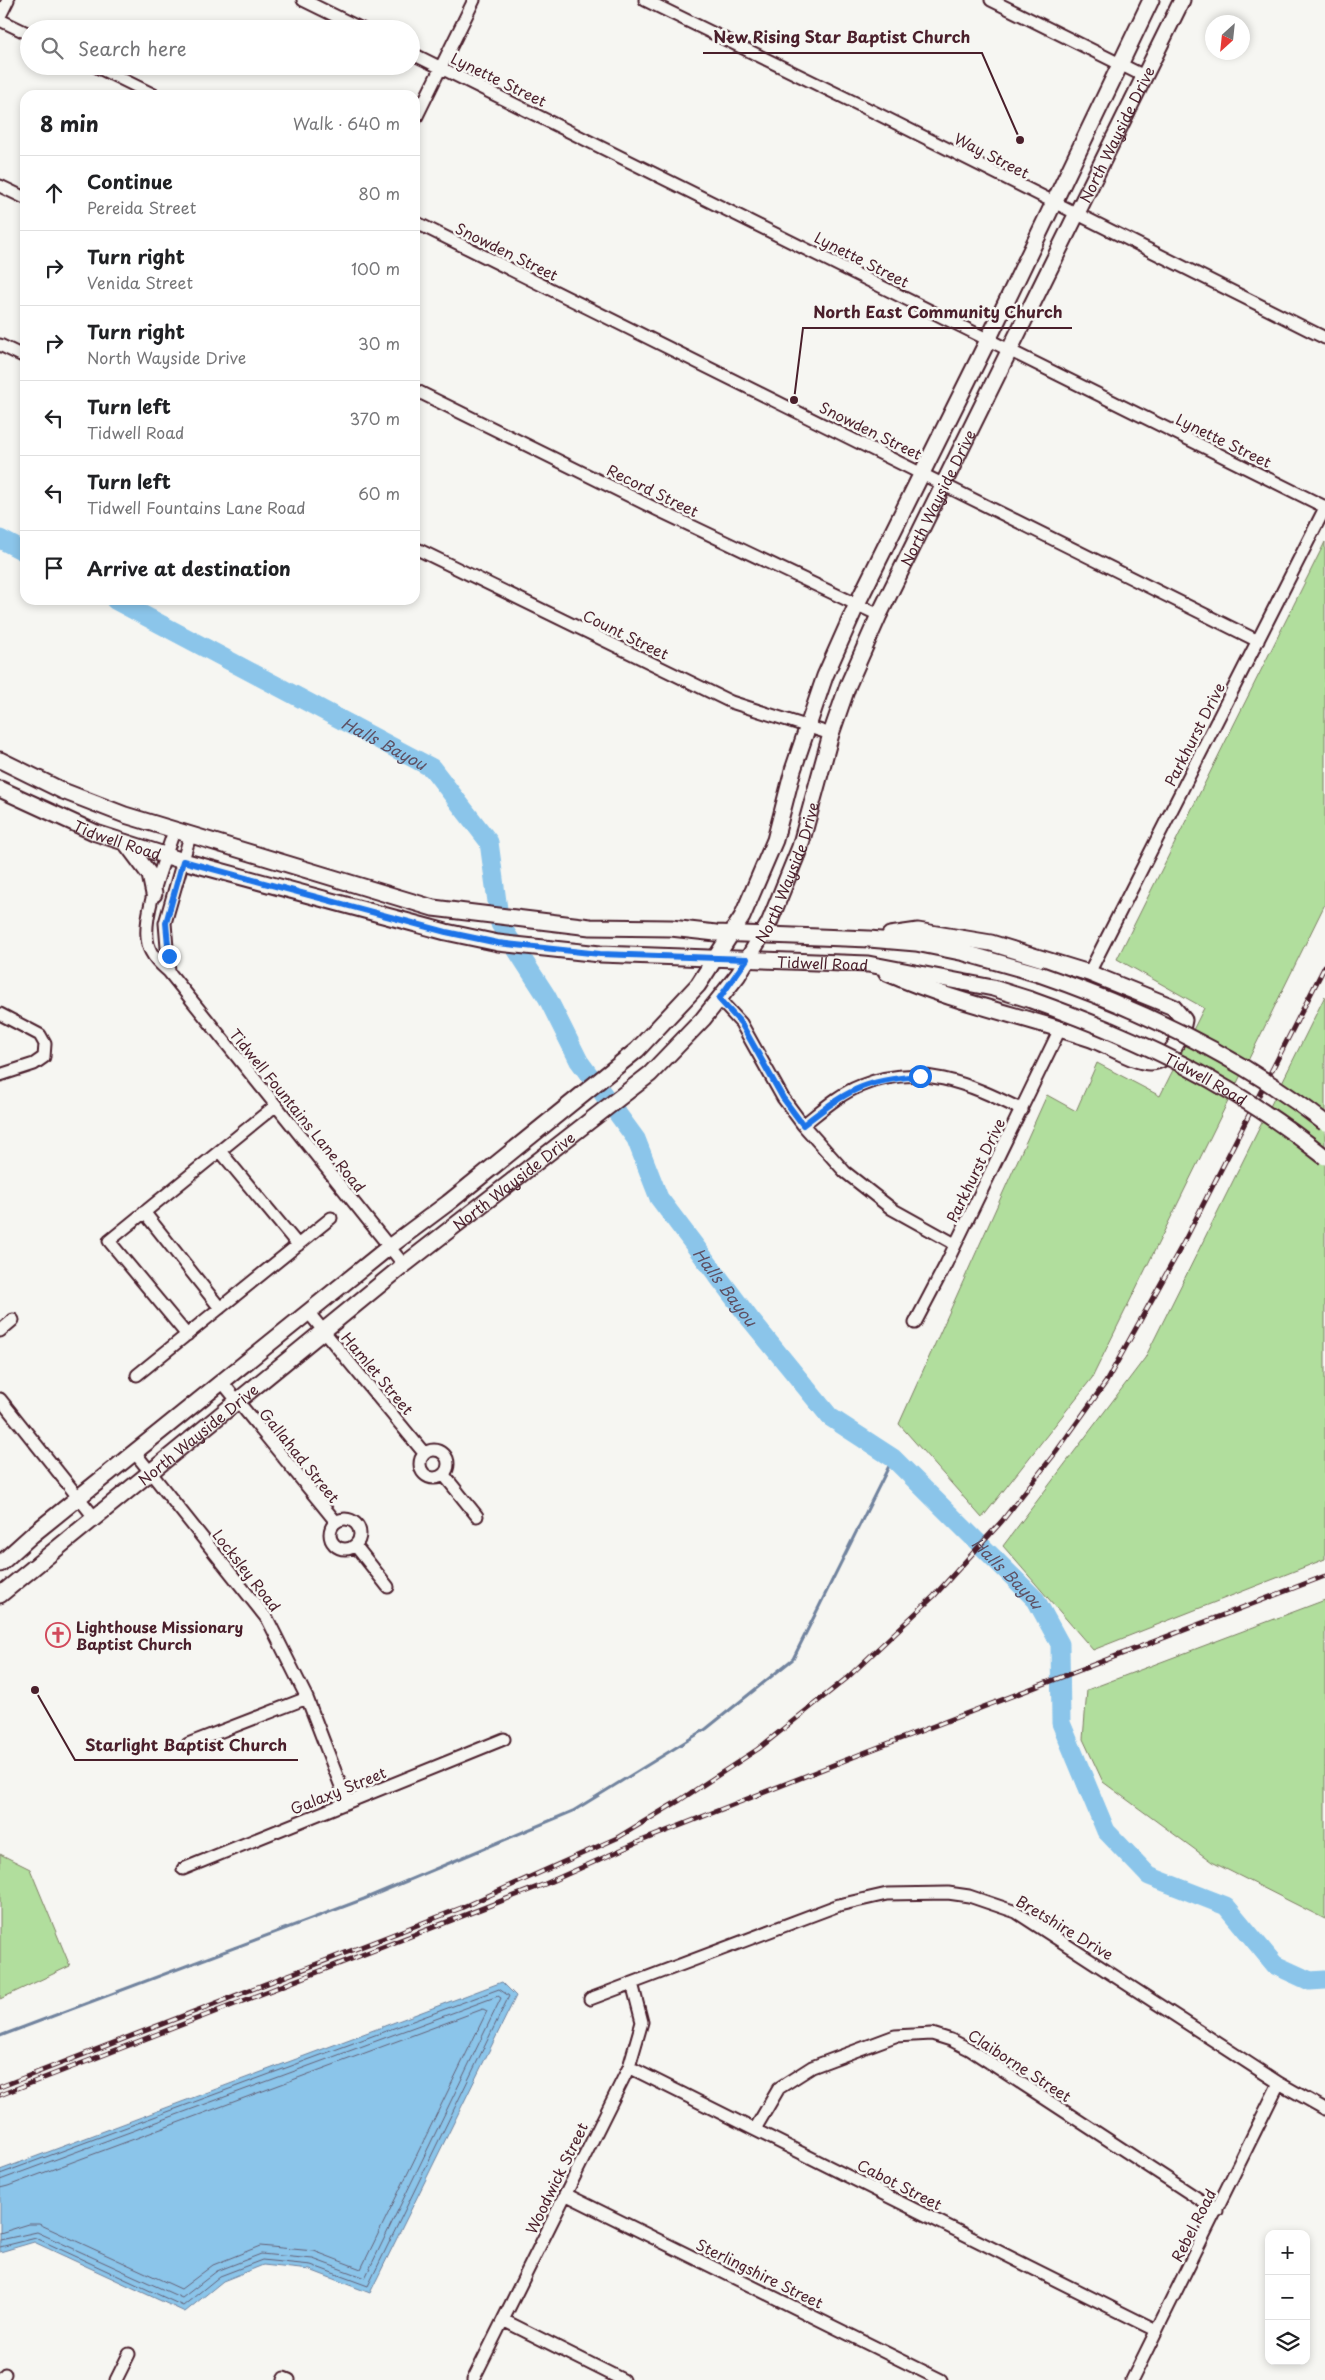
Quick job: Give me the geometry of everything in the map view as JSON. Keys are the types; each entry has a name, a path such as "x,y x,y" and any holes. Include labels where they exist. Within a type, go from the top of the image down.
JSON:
{"main road":[{"name":"North Wayside Drive","path":"0,1564 32,1535 308,1312 389,1247 448,1203 637,1050 685,1000 742,917 775,840 807,727 825,676 857,604 988,340 1151,0"},
{"name":"North Wayside Drive","path":"0,1594 238,1403 404,1265 650,1074 685,1039 719,999 769,923 800,847 831,734 848,685 879,615 1182,0"},
{"name":"Tidwell Road","path":"0,760 63,791 174,831 433,908 590,927 671,928 762,935 869,939 916,943 965,952 1039,974 1137,1010 1212,1049 1271,1083 1325,1123"},
{"name":"Tidwell Road","path":"0,789 96,833 166,856 446,932 498,943 600,954 868,964 993,988 1084,1019 1176,1059 1261,1110 1325,1157"},
{"path":"125,842 145,866 150,875 154,894"},
{"path":"868,964 922,988 1060,1029 1151,1062 1163,1058 1181,1037 1184,1020 1173,1007 1089,972 991,943 924,932 869,939"}],"street":[{"path":"8,0 0,18 20,29"},
{"path":"303,0 344,20"},
{"path":"420,110 474,0"},
{"name":"Way Street","path":"645,0 1325,338"},
{"path":"991,0 1144,76"},
{"name":"Lynette Street","path":"420,56 1325,507"},
{"path":"113,75 144,90"},
{"path":"0,186 20,196"},
{"name":"Snowden Street","path":"420,224 922,472 1258,641"},
{"path":"0,345 20,355"},
{"name":"Record Street","path":"420,392 658,510 879,615"},
{"name":"Parkhurst Drive","path":"1089,972 1325,507"},
{"name":"Count Street","path":"420,550 731,702 831,734"},
{"name":"Tidwell Fountains Lane Road","path":"174,831 150,912 148,944 155,958 169,972 404,1265"},
{"path":"169,972 166,923 190,836"},
{"path":"719,999 741,1023 783,1098 803,1125 845,1172 906,1218 955,1244"},
{"path":"0,1014 40,1035 45,1044 44,1057 0,1075"},
{"name":"Parkhurst Drive","path":"915,1323 1022,1110 1060,1029"},
{"path":"803,1125 834,1101 859,1086 886,1078 920,1076 960,1082 1022,1110"},
{"path":"187,1335 109,1241 275,1106"},
{"path":"220,1151 298,1245"},
{"path":"144,1212 220,1308"},
{"path":"137,1375 332,1218"},
{"name":"Hamlet Street","path":"308,1312 424,1453"},
{"path":"0,1331 13,1320"},
{"name":"Gallahad Street","path":"222,1382 336,1522"},
{"path":"0,1399 94,1517"},
{"path":"430,1450 442,1452 448,1463 444,1474 432,1478 421,1471 419,1465 424,1453 430,1450"},
{"name":"Locksley Road","path":"135,1452 268,1620 307,1698 347,1802"},
{"path":"444,1474 477,1516"},
{"name":"Gallahad Street","path":"344,1519 357,1525 360,1538 355,1546 342,1548 334,1543 331,1535 336,1522 344,1519"},
{"path":"355,1546 388,1587"},
{"path":"188,1744 307,1698"},
{"name":"Galaxy Street","path":"183,1869 504,1738"},
{"name":"Bretshire Drive","path":"590,1999 839,1905 887,1894 948,1892 976,1898 1016,1912 1279,2083 1325,2109"},
{"name":"Woodwick Street","path":"473,2380 628,2067 642,2022 632,1984"},
{"name":"Claiborne Street","path":"755,2129 779,2088 812,2067 895,2036 932,2034 951,2040 969,2049 1217,2211"},
{"name":"Cabot Street","path":"628,2067 1156,2330"},
{"name":"Rebel Road","path":"1132,2380 1279,2083"},
{"name":"Sterlingshire Street","path":"565,2194 941,2380"},
{"path":"503,2320 623,2380"},
{"path":"116,2380 129,2354"}],"green space":[{"path":"1325,542 1325,904 1092,1378 982,1518 899,1424 1047,1095 1076,1111 1097,1063 1160,1096 1204,1008 1117,959"},
{"path":"1325,996 1325,1559 1093,1650 1003,1546 1145,1358"},
{"path":"1325,1600 1325,1919 1212,1862 1103,1782 1083,1739 1087,1690"},
{"path":"0,1854 30,1869 70,1966 0,1999"}],"water":[{"path":"502,1982 516,1996 370,2293 310,2270 263,2265 223,2281 185,2312 34,2242 0,2252 0,2170"}],"waterway":[{"name":"Halls Bayou","path":"0,539 20,549"},
{"name":"Halls Bayou","path":"124,605 432,768 489,842 500,924 547,997 579,1061 636,1139 659,1198 750,1319 830,1417 893,1458 1036,1600 1060,1644 1061,1723 1106,1831 1149,1876 1226,1906 1275,1965 1310,1981 1325,1980"},
{"path":"0,2036 364,1899 573,1811 706,1729 793,1659 893,1458"}],"railway":[{"path":"0,2087 461,1908 617,1838 758,1749 847,1678 934,1596 1002,1521 1056,1452 1106,1382 1184,1242 1325,966"},
{"path":"0,2095 545,1884 641,1841 871,1750 1325,1576"}],"place":[{"name":"New Rising Star Baptist Church","path":"1020,140"},
{"name":"North East Community Church","path":"794,400"},
{"name":"Lighthouse Missionary Baptist Church","path":"58,1635"},
{"name":"Starlight Baptist Church","path":"35,1690"}],"route":[{"path":"169,956 166,941 166,923 168,910 183,861 446,932 498,943 600,954 747,959 738,975 719,999 741,1023 783,1098 803,1125 834,1101 859,1086 886,1078 920,1076"}]}
